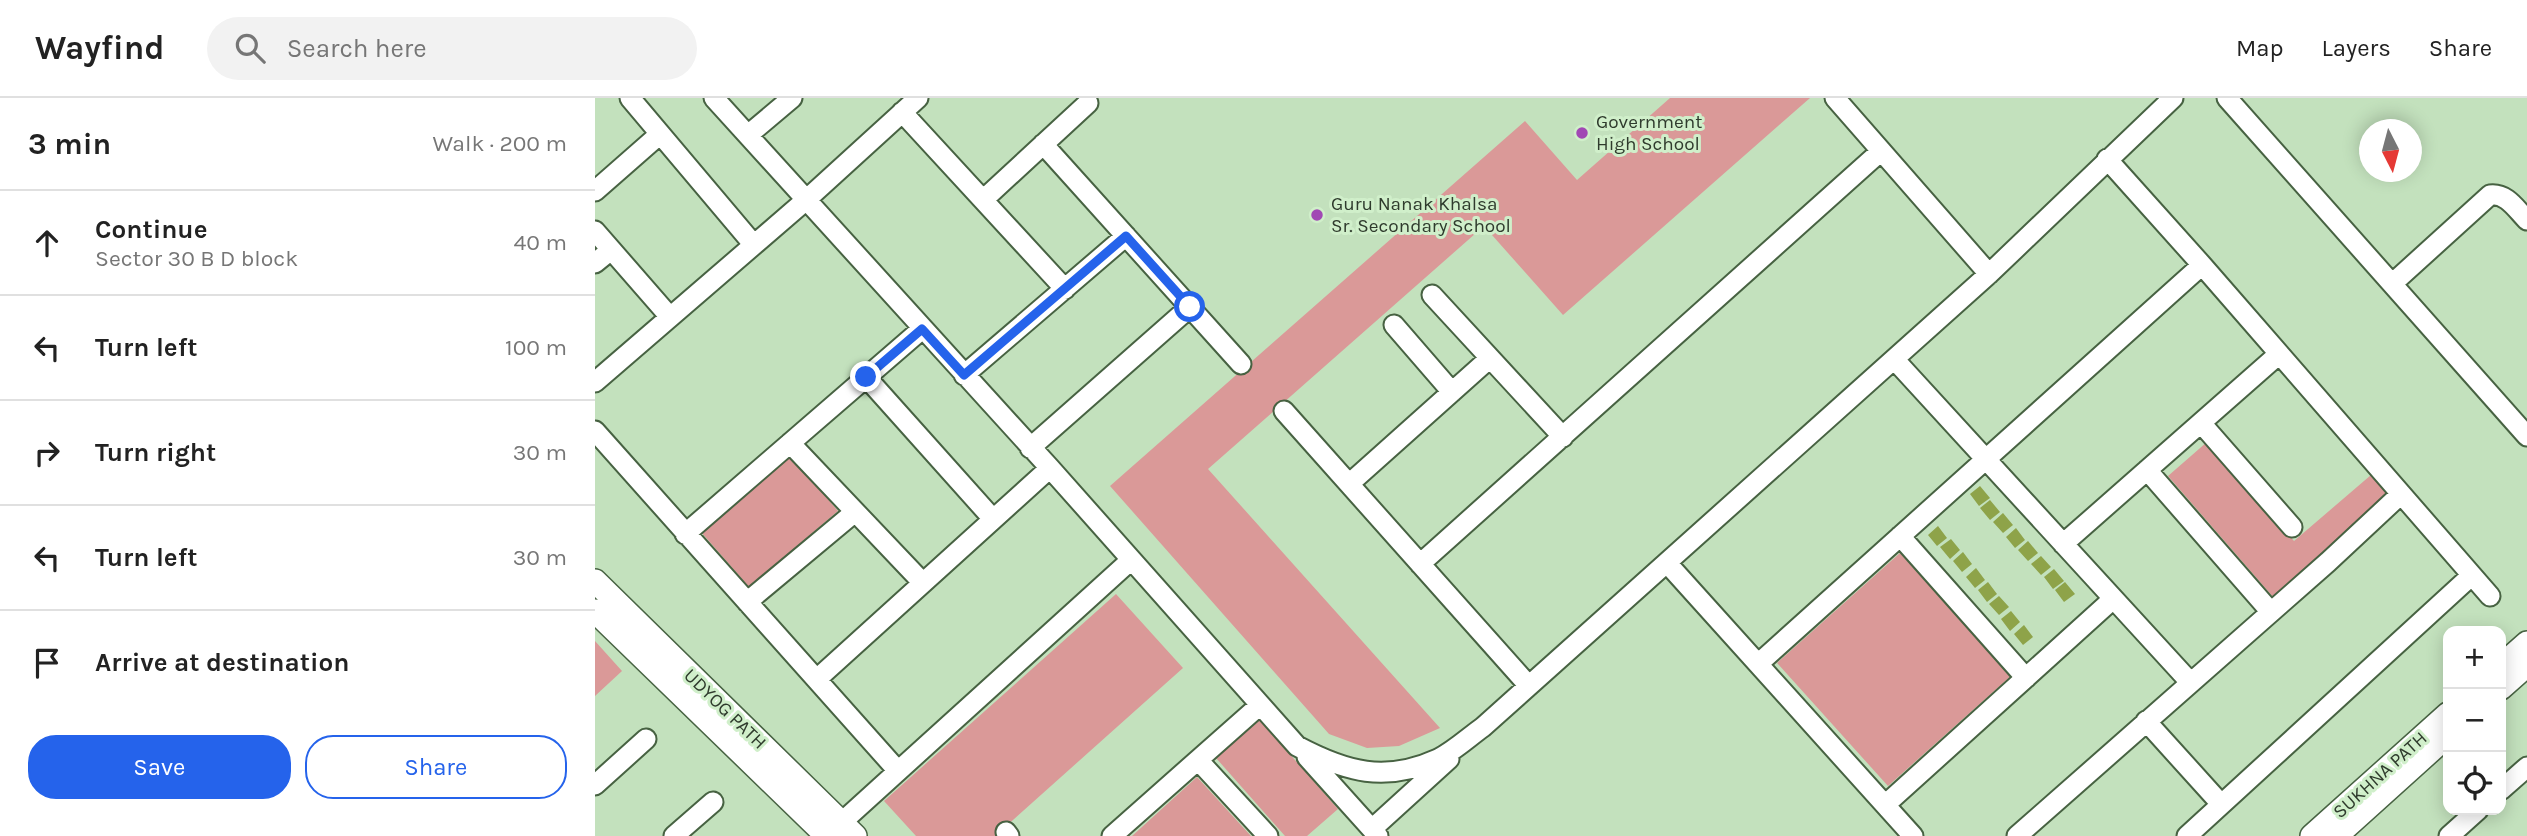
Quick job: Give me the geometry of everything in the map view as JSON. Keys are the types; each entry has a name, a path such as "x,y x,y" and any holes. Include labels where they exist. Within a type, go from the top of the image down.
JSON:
{"main road":[{"name":"UDYOG PATH","path":"595,581 838,833"},
{"name":"UDYOG PATH","path":"595,611 838,833"},
{"path":"2506,662 2527,643"},
{"path":"2506,684 2527,665"},
{"name":"SUKHNA PATH","path":"2312,836 2443,718"},
{"name":"SUKHNA PATH","path":"2336,836 2443,740"}],"street":[{"path":"630,98 754,245"},
{"path":"714,98 1050,468 1375,833 1483,727 1989,274 2173,98"},
{"path":"748,135 792,98"},
{"path":"595,382 806,200 918,98"},
{"path":"1835,98 1989,274"},
{"path":"2227,98 2527,436"},
{"path":"983,200 1088,103"},
{"path":"902,112 1065,289"},
{"path":"595,191 660,134"},
{"path":"1043,144 1241,363"},
{"path":"1420,564 1881,150"},
{"path":"2107,159 2490,596"},
{"path":"2393,284 2490,195 2498,194 2507,198 2527,220"},
{"path":"595,231 670,317"},
{"path":"964,375 1126,236"},
{"path":"595,263 611,250"},
{"path":"1758,664 2202,265"},
{"path":"1432,295 1563,437"},
{"path":"1030,448 1190,307"},
{"path":"1394,325 1452,392"},
{"path":"685,534 922,329"},
{"path":"2063,544 2279,354"},
{"path":"1349,484 1490,358"},
{"path":"1894,359 2190,682"},
{"path":"866,377 993,519"},
{"path":"2499,402 2527,426"},
{"path":"1284,411 1529,686"},
{"path":"2201,423 2292,527"},
{"path":"595,430 898,771"},
{"path":"790,443 923,583"},
{"path":"817,678 1050,468"},
{"path":"2147,470 2270,611"},
{"path":"2017,836 2401,494"},
{"path":"747,602 855,512"},
{"path":"1900,536 2026,678"},
{"path":"838,833 898,771 1131,560"},
{"path":"1667,563 1913,836"},
{"path":"2187,836 2471,576"},
{"path":"1885,805 2113,598"},
{"path":"1112,836 1260,705"},
{"path":"2146,721 2221,804"},
{"path":"1297,746 1326,762 1360,772 1399,772 1439,758 1483,727"},
{"path":"595,785 646,739"},
{"path":"1198,760 1268,836"},
{"path":"2506,786 2527,767"},
{"path":"674,836 713,802"},
{"path":"2449,836 2472,815"}],"shaded area":[{"path":"1670,98 1810,98 1563,315 1484,226 1208,469 1440,728 1399,746 1367,748 1329,734 1110,486 1525,121 1577,180"},
{"path":"2207,442 2294,541 2371,475 2390,496 2273,597 2168,476"},
{"path":"790,455 838,511 749,587 701,532"},
{"path":"1900,553 2011,676 1888,786 1777,663"},
{"path":"1116,594 1183,668 995,836 916,836 884,801"},
{"path":"595,641 622,671 595,696"},
{"path":"1260,720 1338,809 1307,836 1285,836 1216,758"},
{"path":"1197,777 1251,836 1132,836"}],"building":[{"path":"1980,486 1990,498 1979,506 1970,494"},
{"path":"1990,500 2000,512 1990,520 1980,508"},
{"path":"2003,513 2013,525 2003,533 1993,522"},
{"path":"1938,526 1947,538 1937,546 1928,535"},
{"path":"2016,528 2025,540 2015,548 2006,537"},
{"path":"1951,539 1960,550 1950,559 1940,547"},
{"path":"2028,541 2038,553 2028,561 2018,550"},
{"path":"1963,552 1972,564 1962,572 1953,561"},
{"path":"2041,556 2051,567 2041,575 2031,564"},
{"path":"1976,568 1985,580 1975,588 1966,577"},
{"path":"2054,569 2064,581 2053,589 2044,577"},
{"path":"1988,582 1997,594 1987,602 1978,590"},
{"path":"2065,582 2075,594 2064,602 2055,590"},
{"path":"1999,596 2009,607 1999,615 1989,604"},
{"path":"2011,611 2020,622 2010,631 2001,619"},
{"path":"2024,625 2033,637 2023,645 2014,634"}],"place":[{"name":"Government High School","path":"1582,133"},
{"name":"Guru Nanak Khalsa Sr. Secondary School","path":"1317,215"}],"route":[{"path":"866,377 922,329 964,375 1126,236 1190,307"}]}
